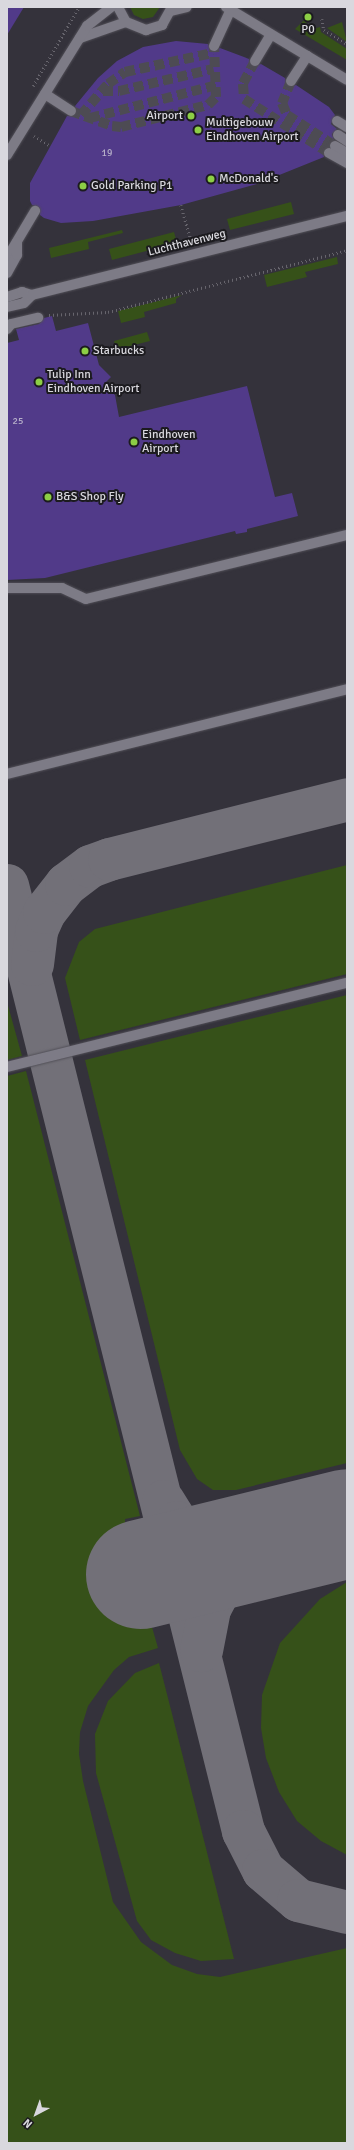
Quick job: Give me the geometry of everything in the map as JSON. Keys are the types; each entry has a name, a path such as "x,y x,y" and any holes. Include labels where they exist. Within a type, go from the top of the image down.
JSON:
{"street":[{"path":"7,155 89,23 111,7"},
{"path":"118,7 126,22 138,29 154,29 168,18 172,9 187,7"},
{"path":"214,46 228,8 347,80"},
{"path":"80,38 126,22"},
{"path":"255,61 271,34"},
{"path":"291,82 307,56"},
{"path":"45,94 71,111"},
{"path":"337,121 347,127"},
{"path":"347,153 332,149 347,163"},
{"path":"7,258 35,211"},
{"name":"Luchthavenweg","path":"7,296 22,292 32,295 347,216"},
{"path":"7,246 17,242"},
{"path":"7,273 17,255 17,242"},
{"name":"Luchthavenweg","path":"7,307 24,303 32,295"},
{"path":"7,329 11,324 38,318"},
{"path":"7,588 62,588 86,599 347,535"},
{"path":"7,774 347,689"},
{"path":"7,1067 347,983"}],"path":[{"path":"31,89 79,7"},
{"path":"322,18 324,30 347,44"},
{"path":"181,205 195,254"},
{"path":"38,318 59,313 108,312 347,250"}],"green space":[{"path":"130,7 160,7 153,17 143,19 134,15"},
{"path":"305,19 309,30 320,27 321,32 347,49 347,60 295,29"},
{"path":"342,22 347,42 327,28"},
{"path":"291,202 294,214 230,230 227,219"},
{"path":"122,230 123,233 88,242 89,249 51,258 49,248"},
{"path":"174,232 177,243 112,260 109,249"},
{"path":"337,257 338,264 305,272 307,277 267,287 264,275"},
{"path":"182,295 176,299 176,303 144,312 145,317 121,323 118,311"},
{"path":"147,332 150,341 130,346 132,352 118,355 114,341"},
{"path":"347,865 347,974 80,1040 65,978 79,942 95,929"},
{"path":"347,995 347,1463 236,1490 213,1490 197,1479 180,1450 85,1060"},
{"path":"7,1002 22,1056 7,1060"},
{"path":"26,1071 140,1516 125,1519 125,1523 119,1525 145,1628 152,1627 158,1648 129,1657 114,1670 88,1706 80,1732 79,1754 83,1781 113,1902 141,1942 172,1965 197,1974 220,1977 347,1948 347,2143 7,2143 7,1076"},
{"path":"347,1582 347,1855 321,1841 297,1821 279,1792 266,1758 261,1728 262,1695 280,1643 320,1599"},
{"path":"159,1663 234,1959 201,1961 175,1953 151,1940 137,1921 96,1773 95,1734 108,1701 135,1673"}],"building":[{"path":"7,7 24,7 7,35"},
{"name":"Multigebouw Eindhoven Airport","path":"176,41 208,44 212,52 220,48 249,59 251,66 261,64 285,78 288,87 296,85 329,107 335,115 331,124 337,129 332,134 334,140 323,150 324,157 257,184 181,205 93,221 61,223 44,218 40,215 40,208 32,205 30,201 30,183 67,116 77,114 75,106 98,78 117,61 143,47"},
{"name":"Eindhoven Airport","path":"52,316 56,331 88,323 99,365 111,377 103,385 115,395 119,417 247,386 275,497 292,493 298,516 247,529 247,532 236,534 235,531 45,578 7,580 7,343 19,340 16,329 39,324 44,318"}],"taxiway":[{"path":"32,964 36,930 44,912 66,884 90,866 109,859 347,799"},
{"path":"7,885 243,1831 263,1870 298,1900 347,1912"},
{"path":"163,1501 176,1522 197,1540 226,1547 275,1541 240,1563 221,1586 209,1609 201,1650"}],"runway":[{"path":"140,1574 347,1523"}],"tunnel":[{"path":"71,111 112,126 121,127 208,105 216,97 214,46"},
{"path":"81,115 108,84 125,72 213,53"},
{"path":"255,61 243,84 244,99 329,153"},
{"path":"103,91 119,91 213,69"},
{"path":"291,81 282,103 287,115 335,146"},
{"path":"90,118 217,85"}],"place":[{"name":"P0","path":"308,17"},
{"name":"Airport","path":"191,116"},
{"name":"Multigebouw Eindhoven Airport","path":"198,130"},
{"name":"McDonald's","path":"211,179"},
{"name":"Gold Parking P1","path":"83,186"},
{"name":"Starbucks","path":"85,351"},
{"name":"Tulip Inn Eindhoven Airport","path":"39,382"},
{"name":"Eindhoven Airport","path":"134,442"},
{"name":"B&S Shop Fly","path":"48,497"}]}
